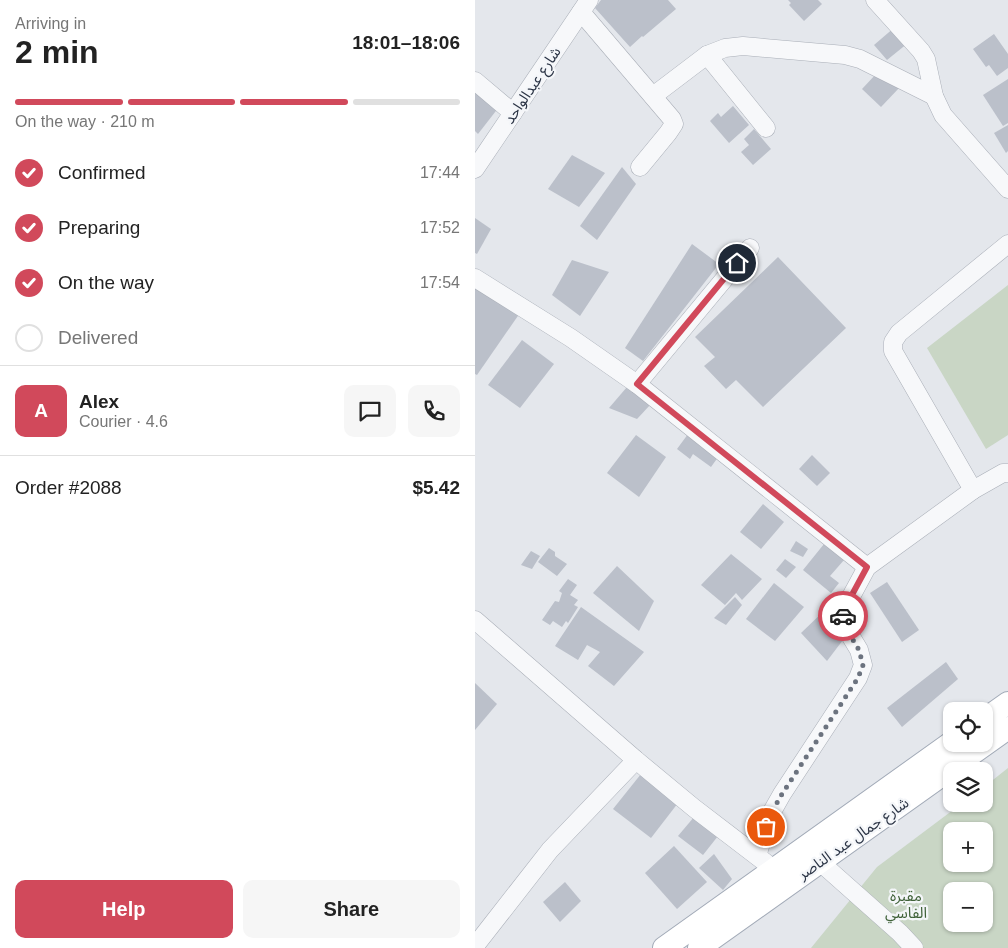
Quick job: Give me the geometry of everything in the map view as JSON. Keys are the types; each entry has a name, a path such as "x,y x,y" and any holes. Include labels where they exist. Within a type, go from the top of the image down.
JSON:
{"main road":[{"path":"993,714 1008,703"},
{"name":"شارع جمال عبد الناصر","path":"699,948 1008,728"},
{"name":"شارع جمال عبد الناصر","path":"664,948 766,863 943,748"}],"street":[{"path":"875,0 921,50 926,59 933,96 943,116 1008,189"},
{"path":"585,6 674,124 668,134 640,166"},
{"name":"شارع عبدالواحد","path":"478,157 513,113 585,6"},
{"path":"653,96 707,55 725,48 743,46 845,55 860,59 933,96"},
{"path":"707,55 766,128"},
{"path":"475,81 513,113"},
{"path":"973,490 893,351 893,342 899,334 1008,244"},
{"path":"637,384 750,248"},
{"path":"475,278 571,338 637,384 867,567"},
{"path":"766,863 769,817 858,678 863,665 859,650 847,630 843,617 847,604 867,567 973,490 1003,473 1008,473"},
{"path":"475,620 635,760 766,863"},
{"path":"475,946 551,850 635,760"},
{"path":"820,862 900,933 914,948"}],"green space":[{"path":"1008,285 1008,435 986,449 927,348"},
{"name":"مقبرة الفاسي","path":"1008,768 1008,948 811,948 877,867 950,812 993,812 993,780"}],"building":[{"path":"601,0 668,0 676,9 630,47 595,8"},
{"path":"788,0 818,0 822,4 804,21 789,5 791,3"},
{"path":"895,27 908,43 887,60 874,45"},
{"path":"994,34 1008,54 1008,68 997,76 989,65 986,67 973,49"},
{"path":"877,73 900,87 881,107 862,89"},
{"path":"1008,79 1008,123 1003,126 983,95"},
{"path":"475,89 499,107 478,134 475,131"},
{"path":"733,106 749,125 729,143 710,121 718,113 721,117"},
{"path":"1008,125 1008,151 1006,153 994,133"},
{"path":"754,129 771,149 753,165 741,152 749,145 744,139"},
{"path":"572,155 605,173 579,207 548,189"},
{"path":"622,167 636,184 597,240 580,226"},
{"path":"475,218 491,229 477,254 475,253"},
{"path":"692,244 719,264 643,361 625,348"},
{"path":"778,257 846,328 763,407 736,380 726,389 704,366 715,357 695,337"},
{"path":"572,260 609,272 580,316 552,295"},
{"path":"475,280 522,310 477,375 475,374"},
{"path":"522,340 554,364 520,408 488,385"},
{"path":"627,387 651,404 637,419 609,408"},
{"path":"691,430 721,453 711,467 693,454 690,459 677,449"},
{"path":"636,435 666,457 639,497 607,473"},
{"path":"812,455 830,473 817,486 799,469"},
{"path":"763,504 784,522 761,549 740,532"},
{"path":"796,541 808,549 803,557 790,551"},
{"path":"824,544 844,560 830,576 839,583 831,593 803,570"},
{"path":"549,548 555,552 555,556 567,564 557,576 538,562"},
{"path":"531,551 540,556 532,569 521,565"},
{"path":"731,554 762,579 742,600 736,593 725,605 701,585"},
{"path":"785,559 796,567 786,578 776,570"},
{"path":"617,566 654,601 639,631 593,593"},
{"path":"568,579 577,585 570,595 578,600 574,605 578,607 568,623 566,621 562,627 553,621 550,625 542,620 555,601 559,602 562,593 559,591"},
{"path":"887,582 919,630 902,642 870,593"},
{"path":"774,583 804,607 775,641 746,619"},
{"path":"735,597 742,605 726,625 714,618"},
{"path":"581,607 644,652 614,686 588,666 600,652 587,645 578,660 555,646"},
{"path":"826,609 846,636 827,661 801,633"},
{"path":"946,662 958,679 902,727 887,708"},
{"path":"475,683 497,704 475,730"},
{"path":"641,774 678,803 651,838 613,809"},
{"path":"694,817 718,836 703,855 678,836"},
{"path":"674,846 707,882 677,909 645,873"},
{"path":"714,854 732,879 723,890 699,868"},
{"path":"565,882 581,901 560,922 543,902"}],"way so far":[{"path":"766,827 769,817 782,794 858,678 863,665 859,650 847,630 843,616"}],"route":[{"path":"737,263 637,384 867,567 847,604 843,616"}]}
